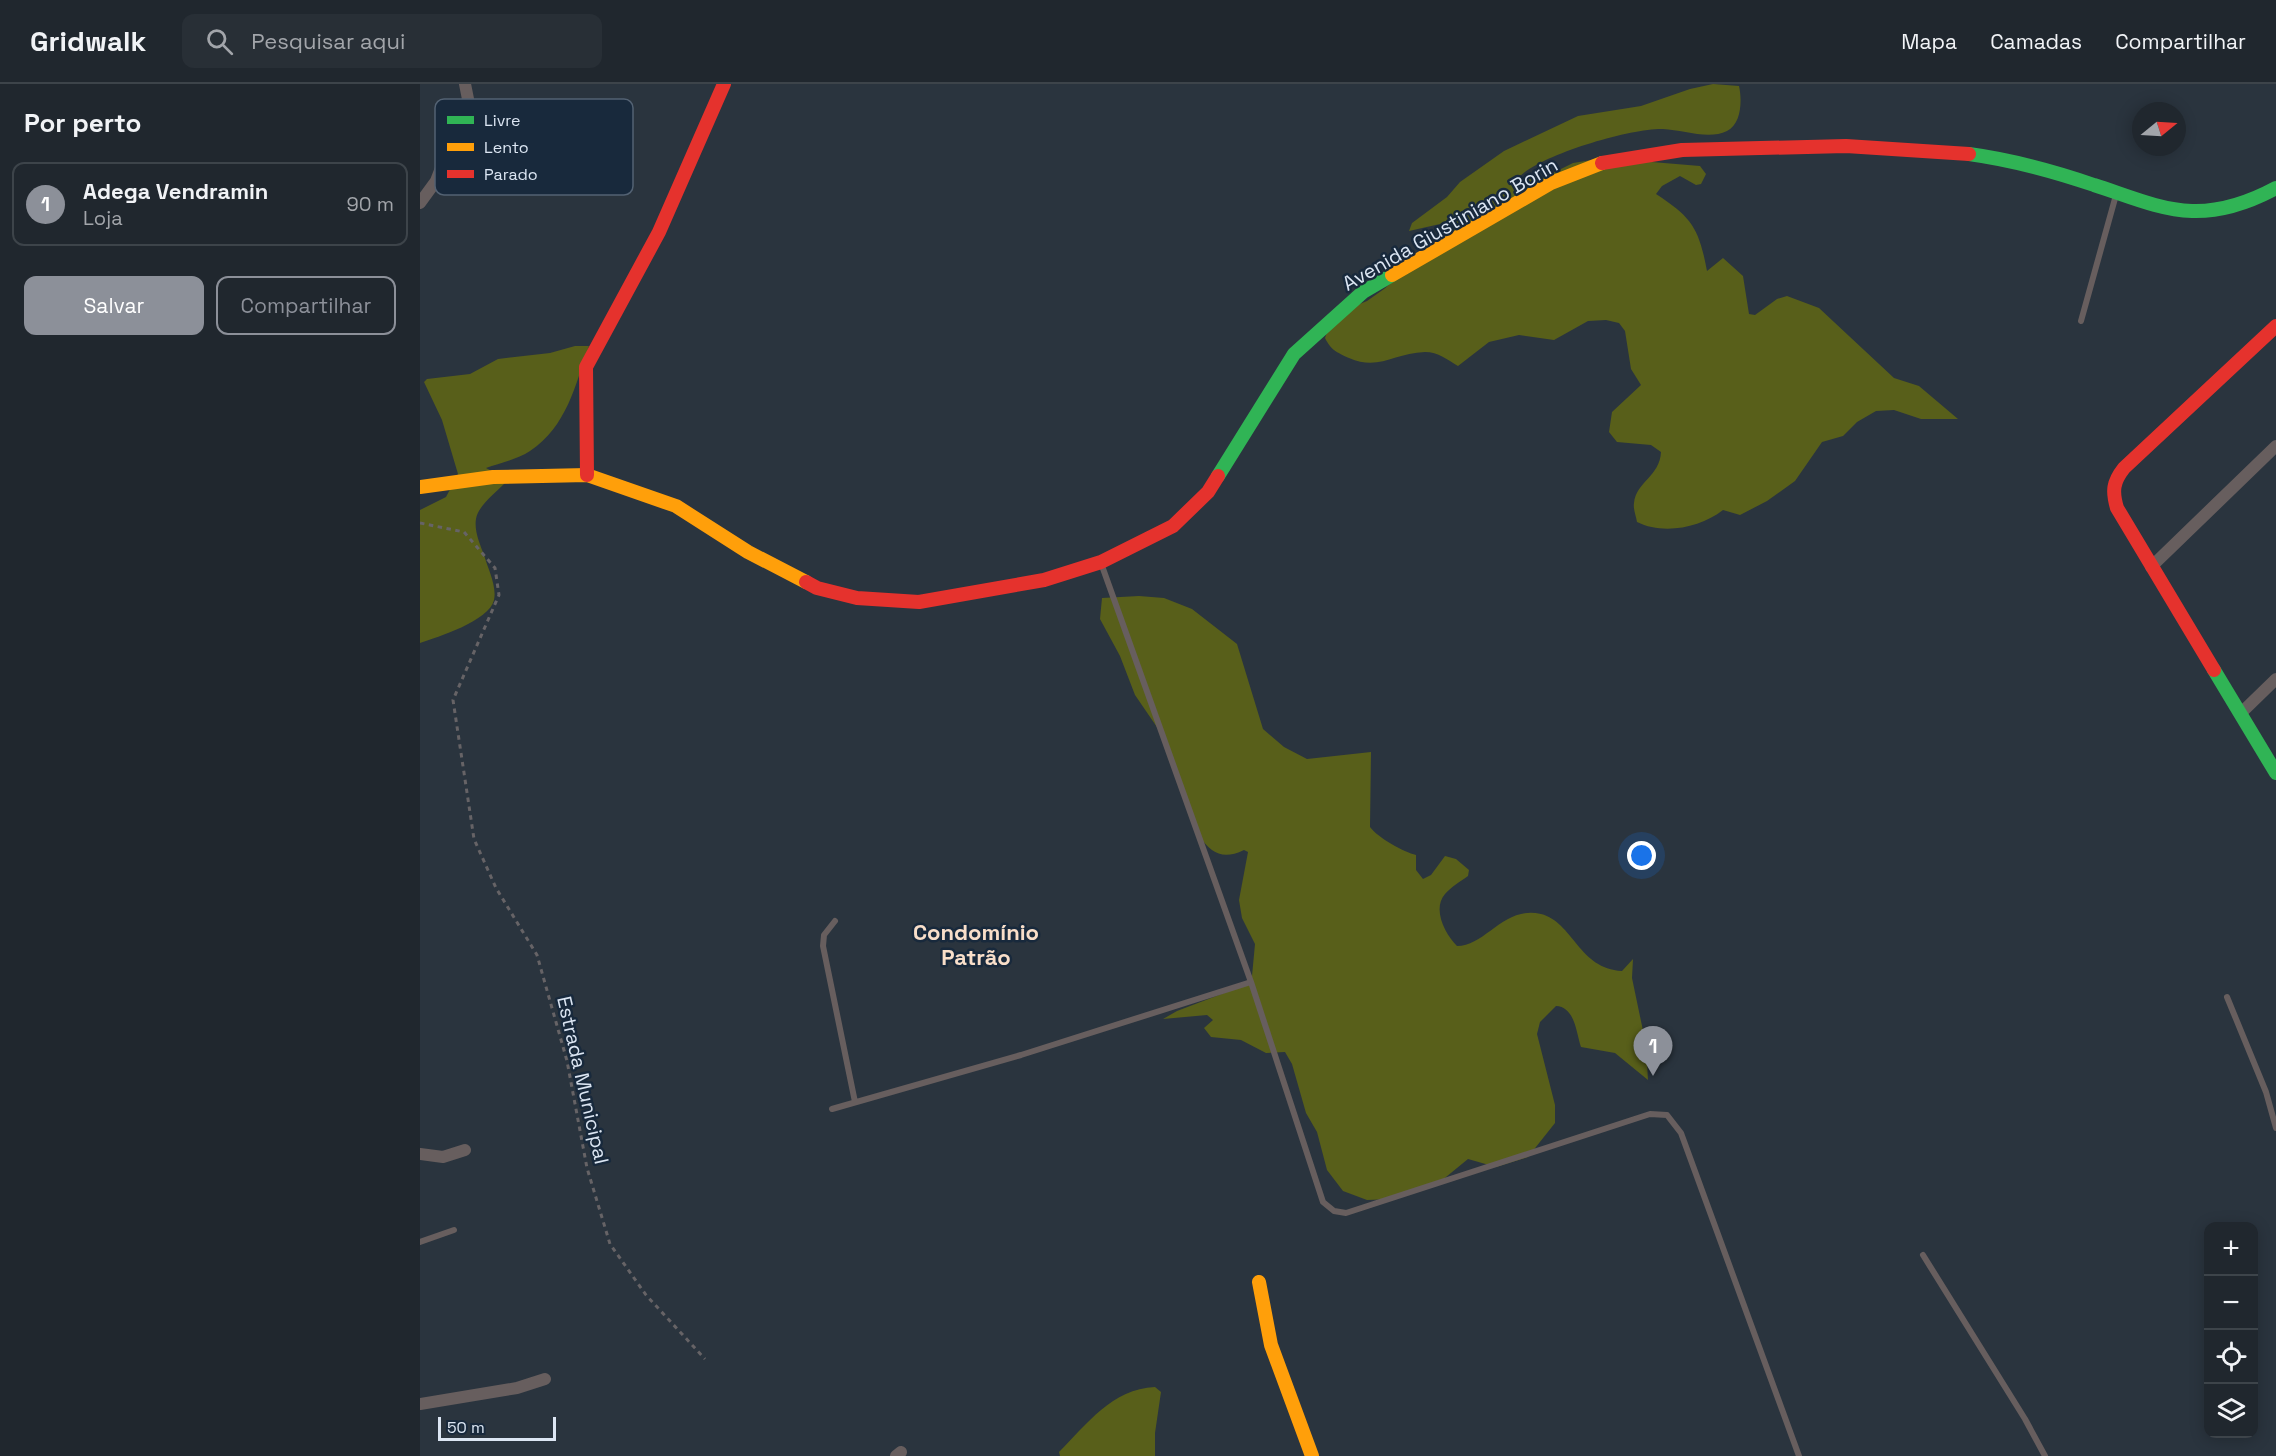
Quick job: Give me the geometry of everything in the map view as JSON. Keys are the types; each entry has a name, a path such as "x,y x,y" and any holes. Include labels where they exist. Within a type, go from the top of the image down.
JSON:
{"main road":[{"path":"587,476 586,367 659,232 724,84"},
{"name":"Avenida Giustiniano Borin","path":"420,487 493,477 587,476 676,506 748,552 817,588 857,598 919,602 1044,580 1101,562 1173,526 1208,492 1294,354 1363,292 1551,183 1598,164 1682,150 1846,146 1947,151 2006,159 2043,168 2155,205 2192,211 2219,209 2252,201 2276,188"},
{"path":"2276,326 2124,468 2115,480 2112,493 2117,508 2151,567 2276,773"},
{"path":"1259,1282 1272,1345 1312,1456"}],"street":[{"path":"465,84 468,99"},
{"path":"420,203 435,182"},
{"path":"2151,567 2276,446"},
{"path":"2240,714 2276,679"},
{"path":"420,1154 443,1157 465,1150"},
{"path":"420,1404 517,1388 545,1378"}],"lane":[{"path":"2080,321 2116,194"},
{"path":"1101,562 1251,982 1323,1202 1334,1211 1346,1213 1650,1114 1667,1115 1681,1133 1799,1456"},
{"path":"835,921 824,935 823,946 855,1102"},
{"path":"832,1109 1021,1055 1251,982"},
{"path":"2228,997 2266,1092 2276,1128"},
{"path":"420,1242 454,1230"},
{"path":"1923,1256 2025,1419 2045,1456"}],"path":[{"name":"Estrada Municipal","path":"420,523 464,532 495,568 499,595 453,700 474,839 496,888 537,955 567,1061 587,1168 610,1244 645,1295 705,1359"}],"green space":[{"path":"1713,84 1739,86 1738,117 1736,123 1727,131 1712,135 1663,129 1630,133 1586,144 1545,160 1518,178 1541,179 1573,163 1604,158 1700,166 1706,174 1701,184 1696,185 1680,176 1662,186 1656,194 1678,210 1692,226 1701,245 1707,271 1723,258 1743,276 1749,314 1755,315 1777,299 1787,296 1819,308 1894,378 1919,386 1958,419 1921,419 1894,410 1876,411 1857,422 1843,436 1822,442 1795,481 1767,501 1740,515 1723,510 1693,525 1670,529 1658,528 1637,522 1634,505 1639,490 1657,467 1661,452 1651,445 1617,442 1609,432 1612,412 1641,385 1631,369 1625,331 1619,323 1606,320 1588,321 1554,340 1519,335 1489,342 1458,366 1430,352 1414,353 1378,362 1360,362 1337,352 1327,342 1325,338 1333,315 1367,301 1384,289 1449,233 1454,224 1449,222 1409,231 1412,223 1447,197 1460,182 1504,151 1578,116 1641,106 1690,89"},
{"path":"575,346 589,346 568,404 553,430 543,441 525,454 486,468 508,480 484,503 476,519 478,537 492,578 495,595 490,608 483,615 462,627 420,643 420,510 446,497 458,474 442,420 424,382 427,379 470,374 498,359 550,353"},
{"path":"1139,596 1164,598 1192,609 1237,644 1263,729 1284,747 1307,759 1371,752 1370,827 1392,844 1416,855 1416,870 1423,879 1431,875 1445,856 1456,859 1469,870 1468,876 1445,894 1441,900 1442,921 1448,935 1457,946 1477,940 1516,915 1528,913 1541,914 1552,919 1586,954 1607,968 1622,971 1633,959 1632,978 1646,1045 1648,1080 1615,1053 1581,1047 1571,1015 1562,1007 1556,1006 1540,1022 1537,1034 1555,1105 1555,1123 1528,1157 1496,1167 1468,1159 1435,1186 1392,1199 1367,1200 1343,1191 1327,1170 1317,1132 1306,1113 1292,1064 1285,1052 1266,1053 1241,1040 1211,1037 1204,1028 1213,1020 1207,1015 1163,1019 1177,1011 1240,987 1252,976 1255,944 1242,918 1239,900 1248,852 1244,850 1230,855 1218,854 1199,836 1161,733 1135,695 1120,656 1100,619 1102,598"},
{"path":"1155,1387 1161,1392 1155,1433 1155,1456 1060,1456 1059,1452 1080,1430 1113,1401 1140,1389"}],"traffic: fast":[{"path":"1969,154 2033,166 2143,201 2180,210 2203,211 2225,208 2246,202 2276,188"},
{"path":"1218,476 1294,354 1363,292 1392,275"},
{"path":"2214,670 2276,773"}],"traffic: slow":[{"path":"1392,275 1551,183 1602,163"},
{"path":"420,487 493,477 587,475 676,506 748,552 806,582"},
{"path":"1259,1282 1271,1345 1312,1456"}],"traffic: jam":[{"path":"587,475 586,367 659,232 724,84"},
{"path":"1602,163 1682,150 1846,146 1969,154"},
{"path":"2214,670 2117,508 2114,487 2124,468 2276,326"},
{"path":"806,582 817,588 857,598 919,602 1044,580 1101,562 1173,526 1208,492 1218,476"}],"place":[{"name":"Adega Vendramin","path":"1653,1076"}],"district":[{"name":"Condomínio Patrão","path":"976,944"}]}
